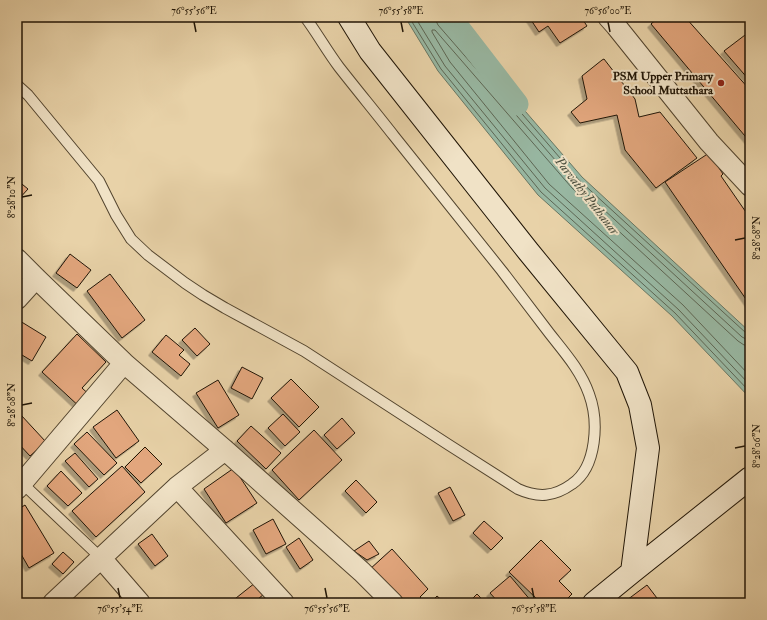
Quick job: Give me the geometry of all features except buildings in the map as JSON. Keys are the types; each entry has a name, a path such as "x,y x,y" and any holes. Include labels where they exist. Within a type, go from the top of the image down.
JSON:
{"street":[{"path":"349,17 375,57 528,251 626,372 640,405 648,448 632,572"},
{"path":"617,20 708,142 750,186"},
{"path":"17,259 124,363 225,450 362,572 393,603"},
{"path":"17,300 36,278"},
{"path":"20,486 124,363"},
{"path":"53,603 177,487 225,450"},
{"path":"594,603 750,478"},
{"path":"177,487 284,603"},
{"path":"101,558 140,603"}],"lane":[{"path":"17,85 28,95 99,181 116,215 131,239 158,264 225,308 312,356 449,446 518,489 534,495 552,494 563,490 572,484 582,474 588,464 592,452 594,420 592,403 584,381 518,293 339,66 306,17"},
{"path":"20,486 101,558"}],"water":[{"path":"405,17 444,17 582,177 750,332 750,398 672,316 538,195 438,71"}],"waterway":[{"name":"Parvathy Puthanar","path":"450,17 517,104"}],"place":[{"name":"PSM Upper Primary School Muttathara","path":"721,83"}]}
